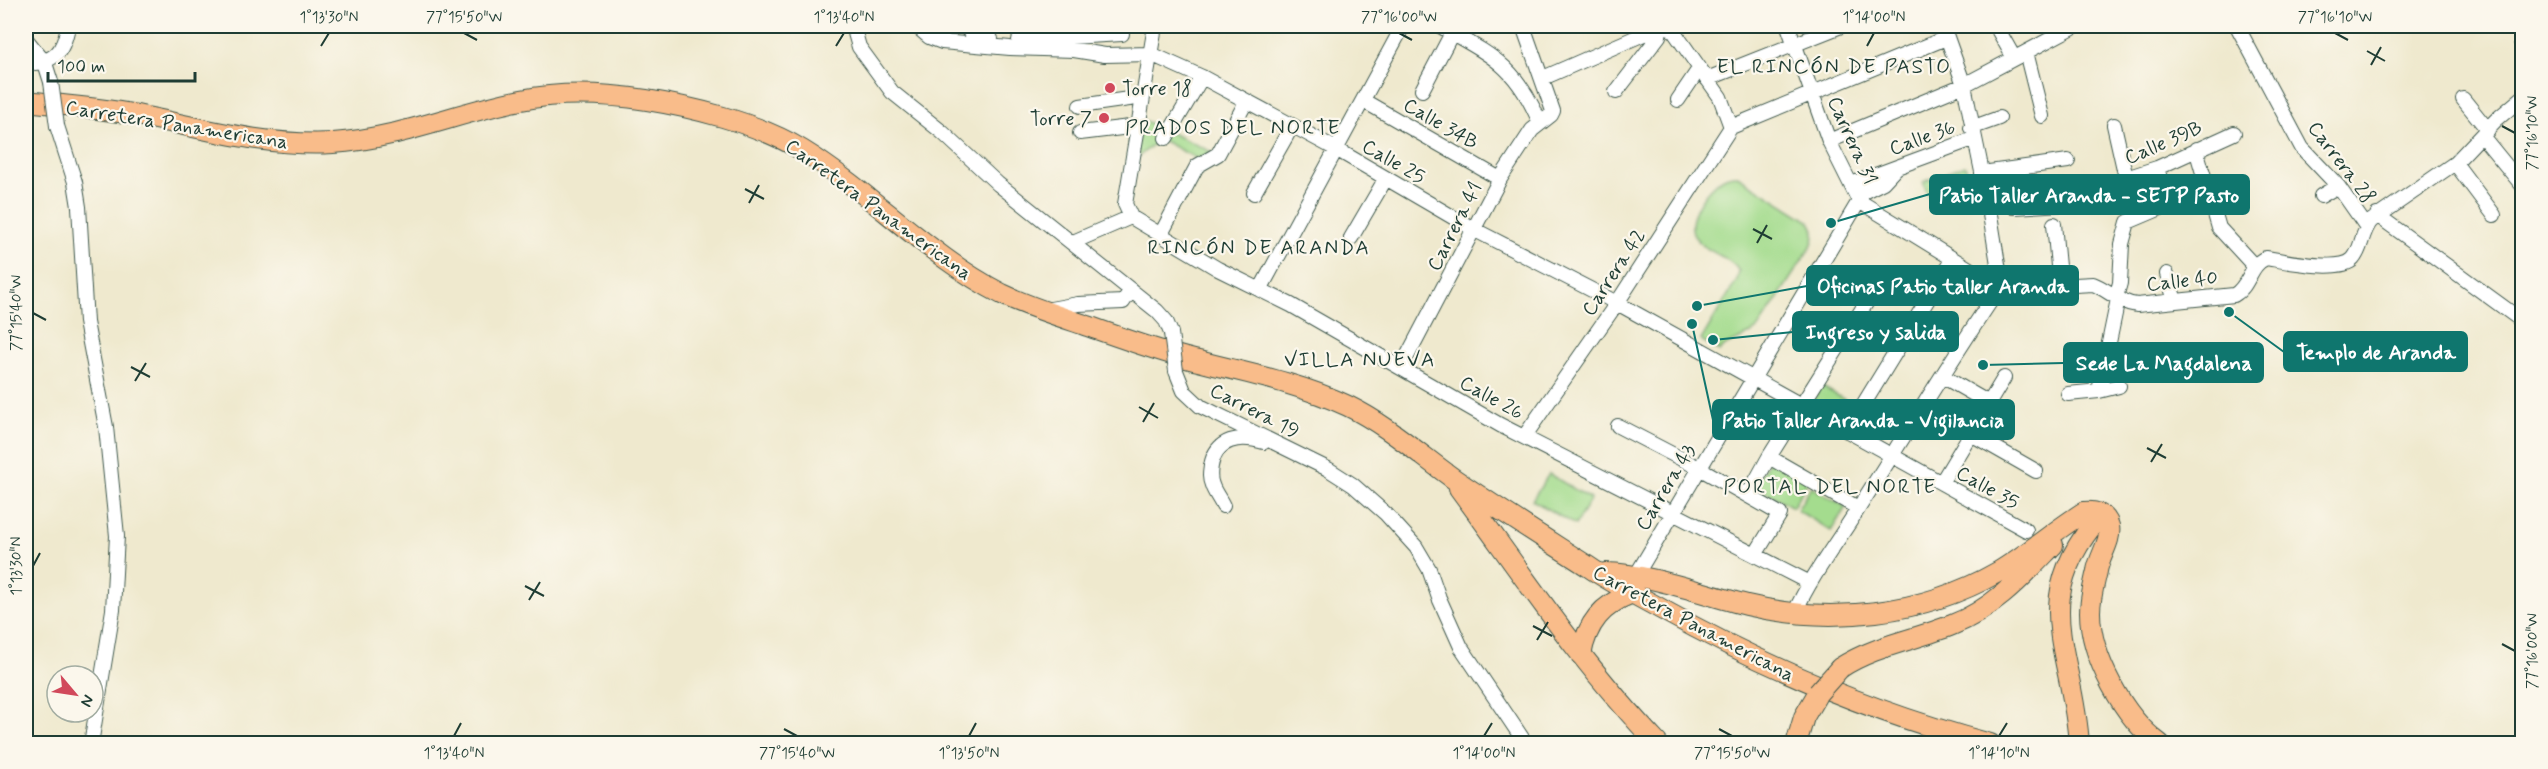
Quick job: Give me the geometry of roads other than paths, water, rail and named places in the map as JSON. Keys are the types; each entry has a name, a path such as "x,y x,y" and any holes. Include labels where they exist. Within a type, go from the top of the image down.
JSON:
{"highway":[{"name":"Carretera Panamericana","path":"26,101 126,113 239,136 298,143 337,143 375,137 415,129 520,100 553,96 611,97 677,106 753,127 798,147 971,277 1005,296 1188,359 1281,381 1348,406 1396,435 1451,476 1597,573 1634,585 1729,646 1814,685 1890,714 1990,744"},
{"name":"Carretera Panamericana","path":"1451,476 1581,655 1625,709 1658,744"},
{"path":"1581,655 1592,622 1603,609 1634,585 1794,614 1870,613 1912,605 1949,594 1995,573 2092,514"},
{"path":"1796,744 1804,717 1818,693 1840,668 1866,654 1954,625 1978,613 2010,589 2092,514"},
{"path":"2079,744 2078,726 2061,651 2058,623 2060,596 2066,572 2092,514"},
{"path":"2092,514 2109,526 2109,534 2097,567 2090,612 2093,637 2114,690 2132,716 2160,744"}],"street":[{"path":"26,64 45,63 58,52 65,40 68,26"},
{"name":"Carrera 19","path":"853,26 859,46 892,92 942,132 998,184 1073,242 1166,321 1171,333 1176,370 1184,391 1200,406 1287,448 1353,485 1386,514 1416,547 1429,569 1461,647 1526,744"},
{"path":"916,26 929,37 942,42 1010,48 1074,50 1105,55 1151,54"},
{"path":"964,26 977,38 1013,41 1127,30"},
{"path":"1073,242 1131,217 1125,204 1155,26"},
{"path":"1260,290 1403,26"},
{"path":"1526,26 1543,78 1662,26"},
{"path":"1616,92 1659,36 1662,26"},
{"path":"1670,26 1720,97 1731,127 1944,32 1964,86 2002,289"},
{"name":"Carrera 31","path":"1788,26 1829,141 1856,193"},
{"path":"1678,100 1703,74 1841,26"},
{"path":"1996,26 2020,55 2042,116"},
{"path":"1829,141 1964,86 2075,26"},
{"name":"Carrera 28","path":"2242,27 2302,148 2338,186 2366,226"},
{"path":"1422,90 1446,29 1502,63 1531,101 1540,123"},
{"path":"1074,50 1101,43 1127,30"},
{"path":"26,39 45,63 51,82 57,126 75,182 79,207 86,322 106,427 117,536 113,610 91,744"},
{"name":"Calle 25","path":"1151,54 1202,77 1386,178 1475,230 1617,303"},
{"path":"1166,138 1202,77"},
{"name":"Carrera 41","path":"1401,368 1500,179 1540,123 1551,116 1553,111 1543,78"},
{"path":"1080,106 1143,97"},
{"path":"2196,149 2219,228 2254,267 2266,258 2329,266 2345,264 2353,259 2366,226 2377,215 2455,163 2523,98"},
{"path":"2463,99 2523,185"},
{"name":"Calle 34B","path":"1364,100 1500,179"},
{"path":"1161,234 1197,166 1218,154 1246,102"},
{"name":"Calle 36","path":"1856,193 1883,182 1897,167 1972,133 1999,117"},
{"path":"2114,125 2126,178"},
{"path":"1080,134 1138,126"},
{"path":"1254,193 1292,126"},
{"name":"Carrera 42","path":"1524,437 1617,303 1731,127"},
{"name":"Calle 39B","path":"2014,207 2116,201 2121,195 2122,181 2126,178 2157,168 2234,134"},
{"path":"1982,173 2068,161"},
{"path":"2455,163 2494,215"},
{"path":"2157,168 2168,205"},
{"path":"1351,238 1386,178"},
{"path":"2321,196 2338,186"},
{"path":"1856,193 1952,260 2002,289"},
{"name":"Carrera 43","path":"1634,585 1672,513 1753,379 1856,193"},
{"path":"2099,391 2123,267 2122,244 2128,222 2168,205 2209,194"},
{"path":"2377,215 2521,320"},
{"name":"Calle 26","path":"1131,217 1218,269 1291,305 1524,437 1808,582"},
{"path":"2054,224 2060,287"},
{"path":"1847,431 1952,260"},
{"name":"Calle 40","path":"2002,289 2093,284 2105,289 2126,304 2137,305 2234,295 2242,291 2254,267"},
{"path":"2167,274 2175,301"},
{"path":"1794,614 1808,582 1996,293 2002,289"},
{"path":"1044,311 1078,303 1123,302 1131,290"},
{"path":"1748,495 1769,457 1873,292"},
{"name":"Calle 35","path":"1617,303 2026,530"},
{"path":"1942,376 1989,403"},
{"path":"1941,483 2004,378"},
{"path":"2068,394 2099,391 2119,386"},
{"path":"1618,426 1700,468 1780,514 1755,555"},
{"path":"1971,434 2036,471"},
{"path":"1224,506 1212,487 1210,476 1212,458 1218,447 1233,440 1255,439 1287,448"},
{"path":"1769,457 1858,508"}],"place":[{"name":"Torre 18","path":"1110,88"},
{"name":"Torre 7","path":"1104,118"},
{"name":"Patio Taller Aranda - SETP Pasto","path":"1831,223"},
{"name":"Oficinas Patio taller Aranda","path":"1697,306"},
{"name":"Templo de Aranda","path":"2229,312"},
{"name":"Patio Taller Aranda - Vigilancia","path":"1692,324"},
{"name":"Ingreso y salida","path":"1713,340"},
{"name":"Sede La Magdalena","path":"1983,365"}],"district":[{"name":"EL RINCÓN DE PASTO","path":"1834,66"},
{"name":"PRADOS DEL NORTE","path":"1233,127"},
{"name":"RINCÓN DE ARANDA","path":"1259,247"},
{"name":"VILLA NUEVA","path":"1360,359"},
{"name":"PORTAL DEL NORTE","path":"1830,486"}]}
